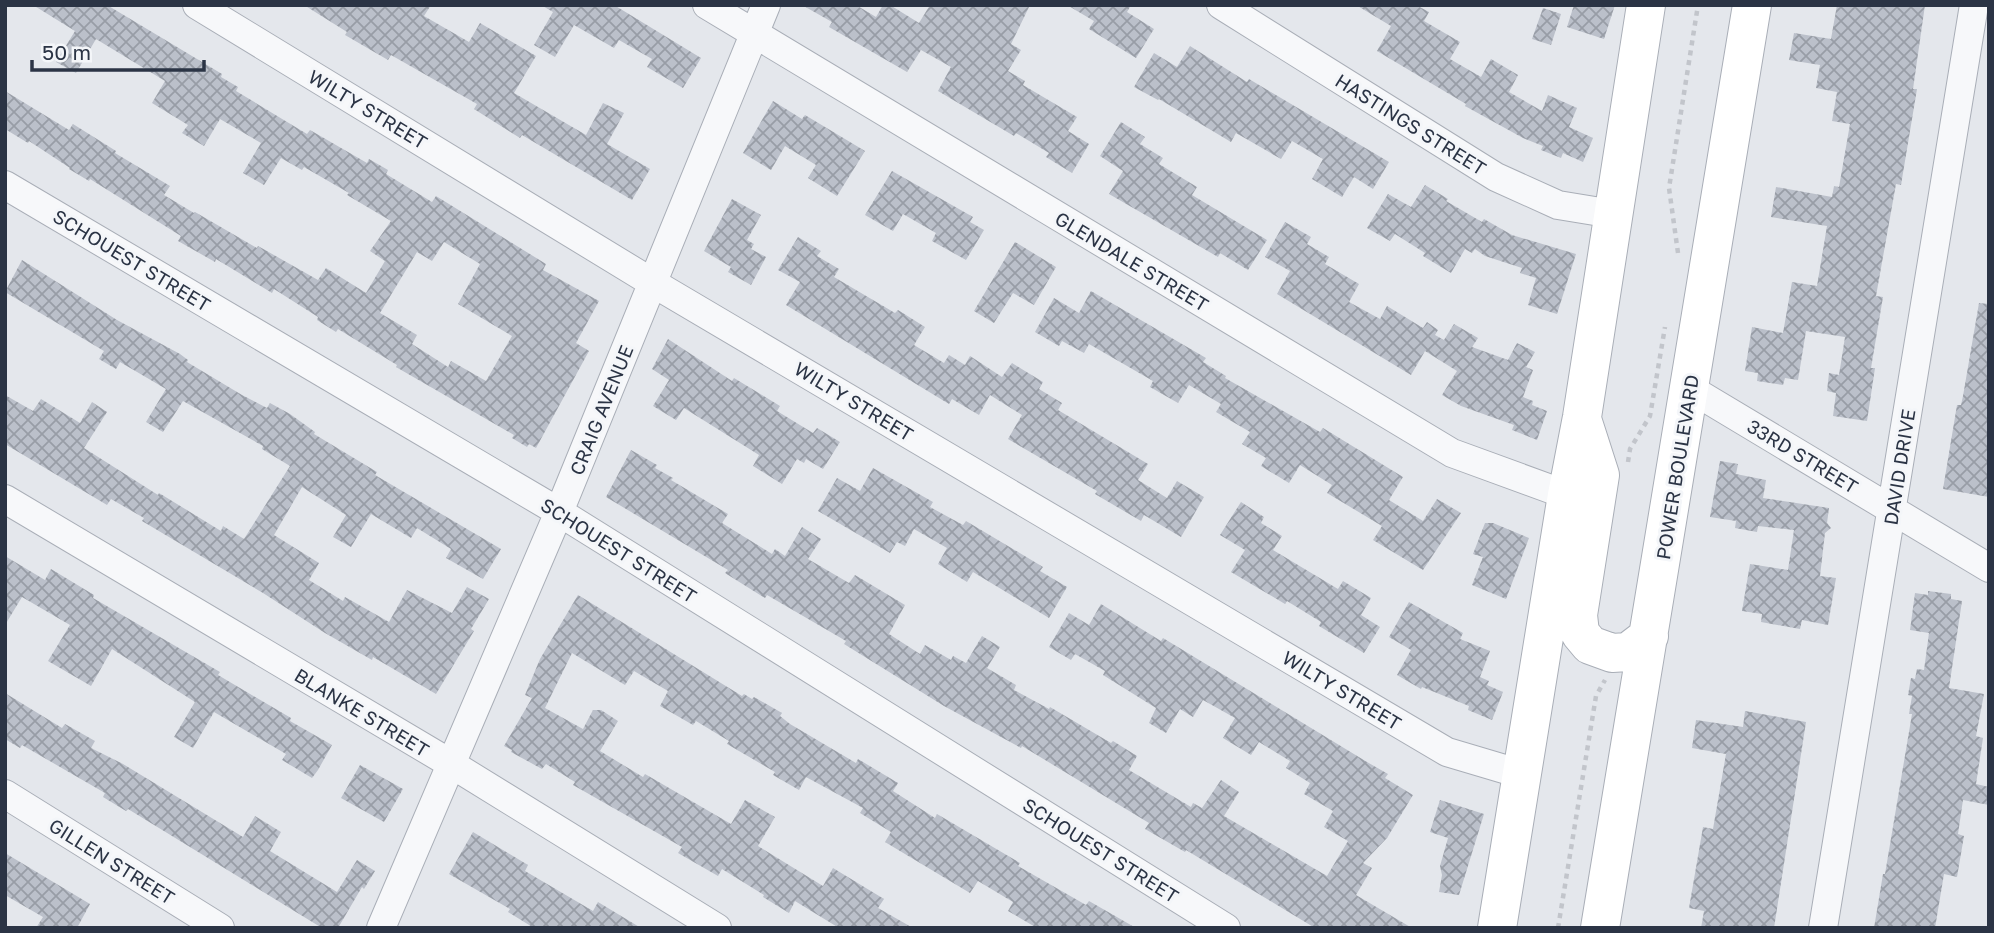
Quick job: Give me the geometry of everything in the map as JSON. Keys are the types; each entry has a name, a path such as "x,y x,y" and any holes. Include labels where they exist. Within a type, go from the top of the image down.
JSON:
{"main road":[{"path":"1497,928 1582,417 1646,5"},
{"name":"POWER BOULEVARD","path":"1600,928 1752,5"},
{"path":"1582,417 1601,475 1578,615 1580,633 1590,645 1612,653 1628,652 1649,636"}],"street":[{"name":"WILTY STREET","path":"197,5 653,283 1447,752 1521,774"},
{"name":"GLENDALE STREET","path":"707,5 1452,453 1567,495"},
{"name":"CRAIG AVENUE","path":"381,928 559,512 766,5"},
{"name":"HASTINGS STREET","path":"1221,5 1496,177 1558,205 1613,215"},
{"name":"DAVID DRIVE","path":"1823,928 1974,5"},
{"name":"SCHOUEST STREET","path":"5,185 559,512 1226,928"},
{"name":"33RD STREET","path":"1689,388 1989,568"},
{"name":"BLANKE STREET","path":"5,499 453,765 717,928"},
{"name":"GILLEN STREET","path":"5,794 220,928"}],"path":[{"path":"1676,264 1678,251 1669,188 1698,5"},
{"path":"1626,474 1630,449 1650,416 1668,315"},
{"path":"1558,928 1596,696 1608,675 1612,653"}],"building":[{"path":"33,5 107,5 222,74 221,77 238,87 236,91 307,134 310,130 367,163 369,159 388,170 386,174 432,202 436,196 546,264 543,270 599,301 576,343 589,351 536,448 529,444 527,447 512,438 514,435 396,367 397,365 338,329 336,332 274,289 272,293 216,259 215,262 178,241 181,236 90,179 89,181 69,169 29,141 28,143 5,129 5,91 69,130 73,124 116,151 115,153 170,186 164,195 194,213 318,280 326,268 366,293 385,261 370,251 391,221 304,167 302,170 281,158 264,185 243,173 261,143 220,119 204,146 182,133 188,125 152,103 165,81 96,39 76,73 56,62 75,31","holes":["444,242 480,264 458,304 512,336 486,381 451,361 448,367 412,344 417,335 380,313 417,252 432,261"]},
{"path":"304,5 431,5 424,16 469,42 480,23 536,56 514,93 586,135 603,103 624,113 607,144 650,169 632,200 522,135 520,138 474,109 477,104 391,55 388,60 345,35 347,32"},
{"path":"541,5 614,5 701,58 683,88 647,67 652,59 619,40 614,48 574,25 555,57 534,45 553,12"},
{"path":"802,5 856,5 876,17 883,5 890,5 919,23 930,5 1030,5 1011,44 1021,50 1008,71 1025,81 1023,85 1077,117 1068,131 1089,144 1072,173 1046,157 1049,153 1016,133 1014,136 938,91 951,67 921,50 907,72 829,27 832,22"},
{"path":"1067,5 1131,5 1127,12 1154,29 1136,58 1089,29 1094,21"},
{"path":"1356,5 1416,5 1429,12 1424,21 1460,42 1450,59 1481,77 1491,59 1518,75 1509,92 1542,111 1548,95 1577,108 1569,127 1593,138 1583,162 1563,153 1561,158 1541,150 1543,146 1465,106 1466,104 1377,51 1391,26"},
{"path":"1574,5 1615,5 1604,39 1567,27"},
{"path":"1837,5 1925,5 1913,89 1917,89 1901,185 1896,184 1876,296 1883,297 1871,368 1875,368 1867,421 1833,416 1836,393 1827,391 1829,373 1839,375 1845,337 1806,331 1798,380 1785,378 1783,385 1757,381 1758,373 1745,371 1752,327 1783,333 1792,282 1817,286 1827,226 1771,217 1776,187 1832,197 1834,186 1839,187 1850,124 1832,121 1837,92 1816,88 1820,65 1789,60 1794,33 1831,39"},
{"path":"1543,8 1561,14 1551,45 1532,39"},
{"path":"1190,46 1247,82 1249,79 1389,162 1373,189 1354,177 1342,197 1312,179 1323,159 1292,141 1281,159 1236,133 1231,142 1134,87 1154,53 1177,67"},
{"path":"773,101 802,119 805,115 865,151 837,196 808,178 816,165 785,146 771,170 743,153"},
{"path":"1121,122 1145,137 1140,144 1163,158 1159,164 1197,187 1192,195 1267,240 1248,270 1220,253 1218,257 1109,194 1123,171 1100,156"},
{"path":"892,171 973,217 970,222 984,230 966,260 932,241 936,233 903,214 893,231 865,215"},
{"path":"1425,185 1482,222 1484,219 1512,235 1576,254 1557,314 1528,305 1536,278 1520,273 1522,268 1485,256 1475,249 1472,253 1465,249 1451,273 1395,234 1390,241 1367,228 1388,194 1411,207"},
{"path":"732,199 761,215 747,240 754,244 751,249 766,257 751,285 728,272 731,267 704,251"},
{"path":"1285,222 1311,237 1307,244 1329,257 1325,264 1359,284 1349,302 1380,319 1387,306 1423,328 1427,322 1438,330 1435,335 1444,340 1454,324 1478,338 1472,347 1508,360 1517,343 1535,352 1526,367 1533,370 1523,397 1533,401 1532,405 1547,411 1537,440 1512,430 1514,425 1461,406 1442,395 1457,371 1425,351 1411,375 1277,294 1290,271 1265,257"},
{"path":"798,237 821,251 817,256 839,269 834,277 895,313 898,310 925,327 914,345 944,363 949,355 965,365 970,356 1002,377 1012,363 1043,382 1039,389 1062,403 1058,410 1148,464 1138,480 1167,498 1177,481 1204,497 1181,537 1144,515 1141,521 1095,494 1097,491 1008,439 1022,415 990,395 979,415 952,399 949,404 786,305 800,282 778,270"},
{"path":"1015,242 1056,267 1034,305 1013,293 994,323 974,311"},
{"path":"22,260 117,320 180,354 187,362 242,395 267,408 270,403 290,414 315,432 314,434 377,472 375,475 501,549 483,579 446,558 451,549 417,528 411,538 371,514 351,547 333,537 346,515 302,487 274,535 319,563 309,580 343,601 345,597 389,622 407,590 452,613 467,587 489,599 471,629 474,631 436,694 325,633 142,521 144,518 111,499 107,505 5,444 5,395 33,411 41,399 80,423 92,402 107,412 84,448 221,531 223,526 244,539 290,466 262,449 263,446 183,401 163,432 146,422 166,389 120,362 116,369 99,359 104,351 5,292"},
{"path":"1091,291 1206,358 1203,362 1226,376 1225,378 1320,432 1323,428 1403,477 1389,500 1423,521 1437,499 1461,513 1423,570 1373,540 1382,526 1327,493 1332,485 1300,465 1289,483 1261,466 1266,458 1242,444 1250,432 1216,412 1221,404 1189,385 1178,403 1150,387 1153,381 1089,344 1084,353 1062,341 1059,346 1035,332 1054,298 1079,313"},
{"path":"1979,303 1989,304 1989,497 1943,489 1957,405 1961,405 1963,396"},
{"path":"668,339 732,381 734,378 780,406 777,411 813,433 817,428 840,442 823,469 806,459 804,463 797,459 782,484 753,466 759,455 684,408 676,420 653,406 669,380 652,369"},
{"path":"631,450 657,465 655,468 673,478 671,480 728,514 722,523 772,554 775,549 785,556 802,527 821,539 808,559 849,583 855,575 905,605 889,634 920,654 925,645 951,660 953,656 966,663 982,636 1000,647 987,668 1016,685 1014,690 1137,756 1129,770 1191,807 1193,803 1202,808 1221,780 1239,792 1224,816 1327,876 1348,841 1324,827 1333,811 1304,794 1310,783 1286,768 1290,761 1259,742 1251,755 1223,738 1235,718 1203,700 1193,717 1180,709 1166,733 1149,723 1156,708 1103,675 1105,671 1075,654 1071,660 1049,647 1069,613 1089,625 1101,604 1161,641 1163,638 1388,774 1385,778 1413,795 1387,838 1363,863 1372,868 1356,895 1412,928 1315,928 1186,850 1185,852 1145,829 1149,823 1022,746 1021,748 944,706 844,644 846,641 767,595 765,598 725,573 728,570 606,497"},
{"path":"1720,461 1738,464 1736,474 1766,480 1763,498 1829,508 1827,523 1831,528 1825,533 1820,576 1836,578 1828,625 1802,620 1800,629 1761,622 1762,614 1742,611 1750,564 1788,570 1794,530 1758,526 1757,532 1735,528 1736,521 1710,517"},
{"path":"873,468 933,502 930,507 963,525 966,521 1043,567 1040,571 1067,587 1049,618 973,572 967,582 938,564 947,548 914,529 905,546 897,542 890,553 818,511 837,478 860,491"},
{"path":"1241,502 1264,517 1261,523 1282,536 1273,550 1338,589 1343,581 1371,598 1361,615 1380,627 1364,653 1319,626 1321,622 1287,601 1285,604 1231,572 1245,550 1220,535"},
{"path":"1485,523 1493,523 1529,538 1506,599 1472,585 1483,557 1473,554"},
{"path":"5,556 45,580 51,569 94,595 93,598 220,672 218,675 332,745 318,770 312,778 282,760 286,754 214,712 193,748 174,737 195,702 112,649 91,686 48,661 70,625 22,597 5,625"},
{"path":"1928,591 1951,594 1951,599 1962,601 1949,688 1984,694 1976,736 1983,738 1976,784 1989,787 1989,805 1963,800 1958,834 1964,836 1957,877 1944,874 1935,928 1874,928 1912,714 1909,714 1912,696 1908,695 1911,678 1915,679 1917,669 1924,670 1929,633 1910,630 1915,593 1928,595"},
{"path":"578,595 742,696 744,694 752,699 754,697 782,713 780,716 790,724 856,763 858,759 898,783 893,791 935,818 937,814 1020,863 1018,866 1086,905 1089,901 1136,928 1037,928 1008,911 1013,902 978,881 970,893 885,842 891,832 860,813 863,808 806,777 799,790 696,721 693,725 660,706 668,691 634,671 625,685 572,653 545,708 583,729 593,710 601,710 618,721 600,751 731,824 745,800 775,817 758,846 823,886 833,868 884,899 878,908 913,928 839,928 795,901 789,913 722,869 718,876 678,853 682,847 573,785 575,782 546,764 542,769 504,746 532,698 525,695 540,659"},
{"path":"1409,602 1463,633 1460,639 1490,651 1480,677 1489,681 1487,685 1503,692 1492,720 1468,710 1469,706 1422,687 1421,689 1397,675 1411,650 1389,637"},
{"path":"5,693 62,728 65,724 95,741 91,748 123,764 243,837 255,816 281,832 270,851 337,892 357,860 375,871 364,889 362,887 338,928 322,928 128,809 126,811 103,797 105,793 22,745 20,748 5,739"},
{"path":"1745,711 1806,722 1774,928 1701,928 1704,911 1689,908 1703,827 1713,829 1726,754 1692,748 1696,720 1743,727"},
{"path":"360,765 403,789 384,822 341,798"},
{"path":"1440,800 1484,814 1459,895 1439,892 1442,875 1440,866 1448,838 1430,832"},
{"path":"473,832 528,865 525,871 593,911 598,902 641,928 534,928 508,912 510,909 449,874"},
{"path":"5,853 90,904 77,928 36,928 43,917 5,895"}]}
